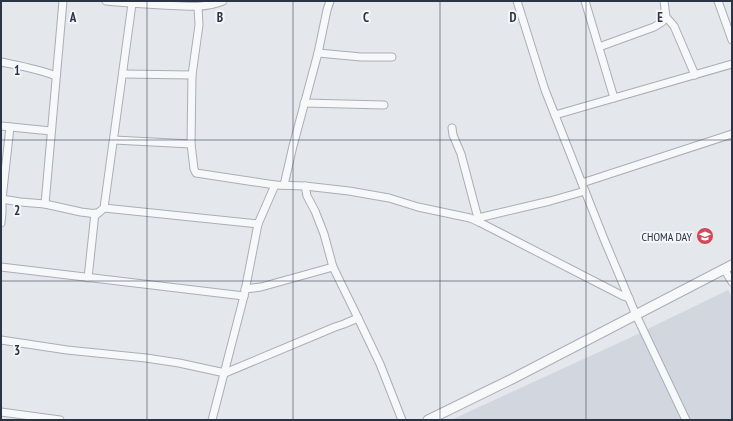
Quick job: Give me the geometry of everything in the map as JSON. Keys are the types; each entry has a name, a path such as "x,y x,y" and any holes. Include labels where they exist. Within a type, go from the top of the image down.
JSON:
{"street":[{"path":"46,204 63,1"},
{"path":"106,1 132,4 145,2 198,7 212,5 223,1"},
{"path":"284,185 330,1"},
{"path":"517,1 545,90 604,239 636,315 686,420"},
{"path":"585,1 614,98"},
{"path":"664,1 666,17 674,26 695,74"},
{"path":"718,1 732,40"},
{"path":"2,199 46,204 97,214 104,208 132,4"},
{"path":"198,7 199,25 192,75 191,144 194,169 196,173 275,185 305,186 348,191 389,198 418,207 479,220 629,298"},
{"path":"599,48 654,27 662,22 666,17"},
{"path":"318,53 361,57 392,57"},
{"path":"1,62 30,68 56,76"},
{"path":"555,115 732,64"},
{"path":"123,74 192,75"},
{"path":"304,103 384,106"},
{"path":"1,126 51,131"},
{"path":"1,223 2,199 10,127"},
{"path":"452,128 453,135 461,154 479,220"},
{"path":"582,183 732,134"},
{"path":"114,140 191,144"},
{"path":"212,420 245,292 258,224 275,185"},
{"path":"305,186 307,196 324,234 333,267 380,364 402,420"},
{"path":"479,220 585,191"},
{"path":"104,208 258,224"},
{"path":"88,278 95,213"},
{"path":"1,267 88,278 245,292 333,267"},
{"path":"428,420 512,379 728,267 732,282"},
{"path":"1,340 67,350 146,358 179,363 225,373 358,318"},
{"path":"1,412 60,420"}],"shaded area":[{"path":"728,290 732,297 732,420 451,420 625,340"}],"place":[{"name":"CHOMA DAY","path":"705,236"}]}
